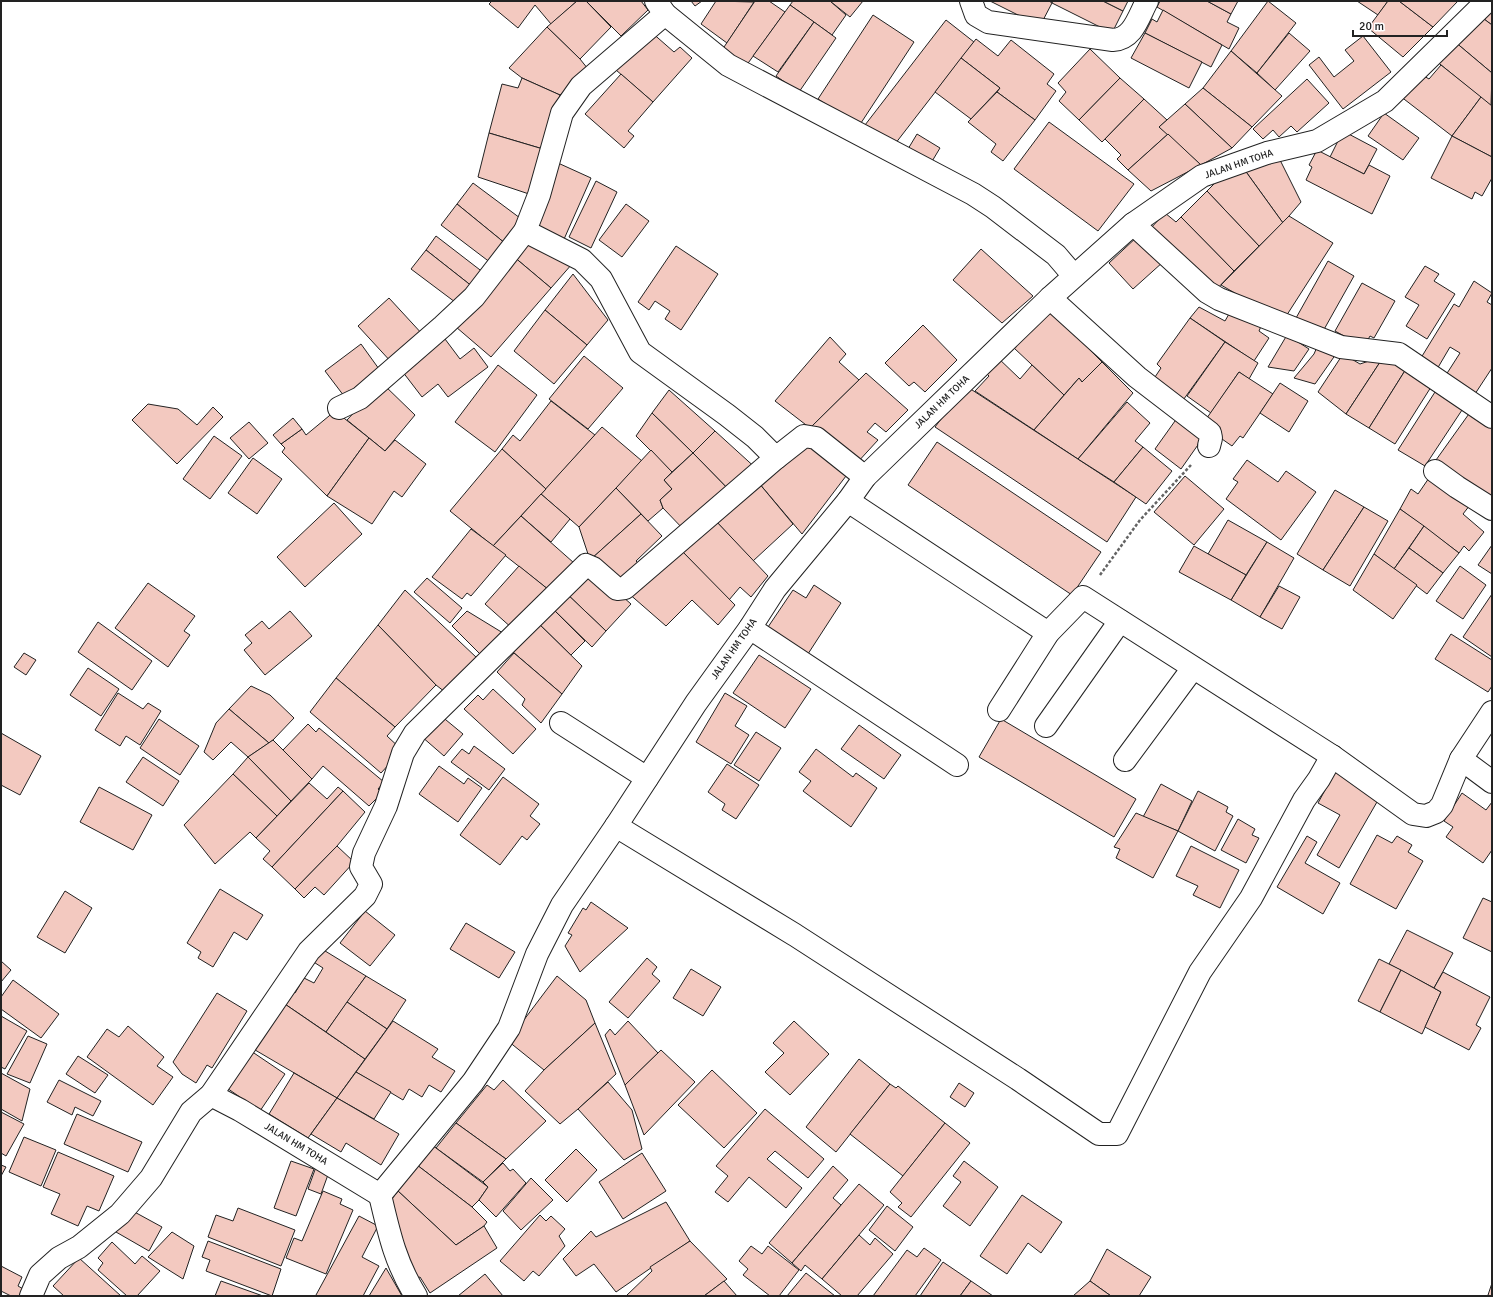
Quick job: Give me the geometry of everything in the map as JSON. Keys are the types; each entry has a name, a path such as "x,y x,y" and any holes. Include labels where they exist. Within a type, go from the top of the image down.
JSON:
{"street":[{"path":"971,1 976,15 988,22 1112,40 1127,36 1133,29 1147,1"},
{"name":"JALAN HM TOHA","path":"211,1095 240,1110 380,1195 473,1082 509,1028 537,954 562,904 616,826 696,703 750,628 775,589 848,502 865,476 1050,298 1133,224 1202,176 1267,153 1317,142 1385,101 1487,1"},
{"path":"339,408 360,398 444,326 474,297 525,231 544,180 562,112 582,86 661,7 728,65 973,194 1056,255 1074,276"},
{"path":"1133,224 1207,292 1219,299 1340,347 1399,354 1492,417"},
{"path":"525,231 582,260 601,279 640,352 727,415 755,437 776,458"},
{"path":"1050,298 1138,377 1210,433 1211,438 1209,446"},
{"path":"31,1296 40,1275 59,1258 79,1247 120,1214 151,1178 191,1112 211,1095 309,951 365,896 370,884 361,867 364,853 386,806 403,753 415,733 586,566 593,568 617,589 625,588 776,458 804,436 816,438 865,476"},
{"path":"1435,471 1492,509"},
{"path":"848,502 1048,633"},
{"path":"999,710 1048,633 1083,597 1332,756 1413,814 1426,816 1436,812 1442,805 1461,759 1492,712"},
{"path":"1046,726 1120,621"},
{"path":"750,628 957,765"},
{"path":"1125,760 1193,668"},
{"path":"561,723 647,778"},
{"path":"616,826 795,935 1018,1079 1099,1134 1117,1134 1200,972 1251,898 1304,800 1319,779 1332,756"},
{"path":"1461,759 1492,782"},
{"path":"380,1195 391,1242 406,1279 416,1296"}],"path":[{"path":"1083,597 1140,520 1209,446"}],"building":[{"path":"492,1 577,1 551,24 535,5 518,28 489,4"},
{"path":"577,1 586,1 611,27 580,59 547,27"},
{"path":"586,1 641,1 648,10 621,36"},
{"path":"691,1 702,1 695,6"},
{"path":"716,1 754,2 727,43 701,24"},
{"path":"755,1 769,1 785,12 746,66 722,50"},
{"path":"793,1 830,1 846,15 832,35 790,5"},
{"path":"830,1 863,1 850,17"},
{"path":"990,1 1049,1 1052,3 1040,26"},
{"path":"1053,1 1103,1 1123,11 1112,33 1052,3"},
{"path":"1103,1 1128,1 1123,11"},
{"path":"1160,1 1207,1 1231,14 1227,22 1239,28 1229,49 1157,7"},
{"path":"1207,1 1238,1 1231,14"},
{"path":"1268,1 1296,23 1257,73 1231,51"},
{"path":"1357,1 1388,1 1378,15"},
{"path":"1388,1 1399,1 1433,27 1403,57 1368,28"},
{"path":"1399,1 1458,1 1433,27"},
{"path":"1492,4 1492,25 1480,16"},
{"path":"790,5 814,22 778,72 753,56"},
{"path":"1163,10 1222,45 1211,67 1145,33 1152,19 1157,22"},
{"path":"873,15 914,42 859,126 818,99"},
{"path":"1480,16 1492,25 1492,73 1454,41"},
{"path":"946,20 974,42 895,144 865,125"},
{"path":"814,22 836,38 799,92 776,76"},
{"path":"547,27 580,59 588,69 560,95 522,78 509,68"},
{"path":"650,31 674,52 680,47 692,58 653,102 616,70"},
{"path":"1145,33 1202,62 1189,88 1131,58"},
{"path":"1289,33 1310,51 1275,90 1257,73"},
{"path":"1363,36 1391,72 1343,109 1309,65 1319,57 1334,77 1354,61 1345,50"},
{"path":"976,39 998,56 1011,40 1054,74 1047,84 1056,91 1035,120 997,92 1000,88 961,58"},
{"path":"1454,41 1492,73 1491,106 1435,60"},
{"path":"1090,49 1120,78 1079,120 1059,101 1066,92 1058,83"},
{"path":"1231,51 1282,96 1252,127 1203,88"},
{"path":"961,58 1000,88 971,119 935,92"},
{"path":"1441,65 1481,97 1452,136 1400,96 1419,73 1429,79"},
{"path":"621,74 653,102 628,131 634,136 624,148 585,114"},
{"path":"522,78 560,95 543,149 489,133 502,84 518,88"},
{"path":"1120,78 1144,99 1102,142 1079,120"},
{"path":"1307,79 1329,103 1297,132 1291,126 1279,137 1273,130 1263,139 1253,129"},
{"path":"1203,88 1252,127 1232,148 1185,104"},
{"path":"997,92 1035,120 1003,161 991,152 996,144 968,122"},
{"path":"1481,97 1492,106 1492,157 1452,136"},
{"path":"1144,99 1167,120 1159,127 1168,134 1128,170 1117,159 1121,155 1105,139"},
{"path":"1185,104 1232,148 1201,165 1159,127"},
{"path":"1384,113 1419,138 1403,160 1368,136"},
{"path":"1049,122 1134,184 1098,231 1014,169"},
{"path":"1343,131 1377,149 1364,174 1330,157"},
{"path":"489,133 543,149 529,194 478,177"},
{"path":"917,134 940,148 931,163 908,149"},
{"path":"1168,134 1201,165 1151,191 1128,170"},
{"path":"1452,136 1492,157 1492,178 1482,196 1475,192 1472,199 1431,178"},
{"path":"1317,150 1364,174 1369,165 1390,176 1372,214 1306,180 1312,167 1309,165"},
{"path":"1278,156 1301,202 1283,223 1244,169"},
{"path":"558,163 591,178 561,246 527,231"},
{"path":"1244,169 1283,223 1259,246 1207,191 1220,178"},
{"path":"596,181 617,192 591,248 569,237"},
{"path":"473,183 524,221 506,244 457,204"},
{"path":"1207,191 1259,246 1234,271 1181,217"},
{"path":"457,204 506,244 491,263 441,225"},
{"path":"626,204 649,221 622,257 599,240"},
{"path":"1165,213 1176,222 1181,217 1234,271 1213,293 1149,230"},
{"path":"1289,216 1333,243 1283,321 1221,285"},
{"path":"436,236 484,273 473,287 426,250"},
{"path":"1138,236 1163,262 1133,289 1109,263"},
{"path":"529,237 572,264 551,288 513,256"},
{"path":"676,246 718,274 681,330 665,319 670,311 655,301 649,310 638,302"},
{"path":"981,249 1033,296 1002,323 953,280"},
{"path":"426,250 473,287 459,305 411,269"},
{"path":"513,256 551,288 491,357 456,327"},
{"path":"1328,261 1354,276 1322,333 1296,318"},
{"path":"1425,266 1439,274 1434,281 1455,294 1427,339 1406,326 1419,305 1405,297"},
{"path":"573,274 608,320 587,345 545,310"},
{"path":"1474,281 1492,293 1487,302 1492,305 1492,368 1473,397 1444,378 1460,353 1450,347 1433,376 1416,366 1454,304 1459,307"},
{"path":"1362,283 1395,301 1374,338 1370,336 1364,347 1335,331"},
{"path":"389,298 424,336 393,364 358,326"},
{"path":"1199,307 1225,321 1233,307 1262,324 1259,331 1269,338 1254,361 1190,318"},
{"path":"545,310 587,345 554,384 514,351"},
{"path":"1050,310 1102,362 1082,382 1079,378 1064,395 1014,348"},
{"path":"1190,318 1225,342 1181,403 1153,380 1161,368 1157,364"},
{"path":"923,325 957,360 925,392 914,382 909,386 885,363"},
{"path":"442,335 460,359 474,348 488,367 448,397 438,384 422,397 399,367"},
{"path":"1287,335 1309,349 1294,371 1268,367"},
{"path":"830,337 846,354 839,362 859,380 810,428 775,401"},
{"path":"1225,342 1258,363 1249,379 1239,372 1211,413 1187,396"},
{"path":"361,344 379,369 344,396 325,371"},
{"path":"1317,347 1336,354 1315,384 1294,378 1314,354"},
{"path":"1343,354 1360,364 1384,356 1346,414 1318,392"},
{"path":"584,356 623,388 588,429 549,399"},
{"path":"996,356 1020,379 1032,365 1064,395 1034,430 975,391 989,376 983,370"},
{"path":"1384,356 1406,369 1369,428 1346,414"},
{"path":"1102,362 1133,393 1078,459 1034,430 1079,378 1082,382"},
{"path":"498,365 537,395 495,452 455,422"},
{"path":"1406,369 1431,387 1395,444 1369,428"},
{"path":"1239,372 1273,394 1243,438 1240,436 1232,446 1202,425"},
{"path":"866,373 908,410 886,432 875,423 867,432 878,440 856,464 810,428"},
{"path":"382,383 415,415 385,451 347,420"},
{"path":"1280,383 1308,401 1289,432 1260,413"},
{"path":"966,386 1136,497 1107,542 935,427"},
{"path":"669,390 715,431 693,453 652,413"},
{"path":"1435,392 1464,407 1425,466 1398,450"},
{"path":"551,401 595,435 546,489 502,449 513,435 520,441"},
{"path":"1127,402 1150,423 1135,441 1143,447 1114,482 1078,459"},
{"path":"148,404 178,409 197,425 213,407 223,417 177,464 132,420"},
{"path":"335,411 369,438 327,496 282,452 285,448 281,444 302,429 306,435"},
{"path":"1471,411 1492,426 1492,502 1436,460"},
{"path":"652,413 693,453 672,472 636,436"},
{"path":"1180,414 1207,432 1181,469 1155,449"},
{"path":"293,418 302,429 281,444 273,435"},
{"path":"249,422 268,443 249,459 230,438"},
{"path":"602,427 642,461 579,527 541,494"},
{"path":"715,431 759,471 733,494 693,453"},
{"path":"214,436 242,456 210,499 183,479"},
{"path":"369,438 385,451 395,440 426,464 402,497 394,491 372,524 327,496"},
{"path":"937,442 1101,552 1072,595 908,485"},
{"path":"804,444 828,455 846,476 802,534 758,482"},
{"path":"1143,447 1172,471 1146,504 1114,482"},
{"path":"502,449 546,489 493,546 450,511"},
{"path":"651,450 672,472 664,480 672,489 660,500 663,508 648,521 616,488"},
{"path":"693,453 733,494 686,532 663,508 660,500 672,489 664,480"},
{"path":"253,458 282,479 257,514 228,493"},
{"path":"1247,460 1278,482 1286,471 1316,492 1281,540 1226,499 1238,482 1233,479"},
{"path":"1431,475 1470,505 1463,514 1484,532 1469,551 1464,546 1459,553 1400,509 1411,489 1418,494"},
{"path":"1185,476 1224,509 1194,545 1154,512"},
{"path":"758,482 793,524 753,561 714,519"},
{"path":"616,488 641,514 590,560 579,527"},
{"path":"1335,490 1364,507 1323,570 1297,554"},
{"path":"541,494 570,519 551,542 521,516"},
{"path":"334,503 362,534 305,587 277,557"},
{"path":"1364,507 1388,521 1350,586 1323,570"},
{"path":"1400,509 1424,526 1394,569 1374,554"},
{"path":"641,514 662,536 636,561 642,567 611,582 590,560"},
{"path":"521,516 574,563 549,590 493,546"},
{"path":"714,519 768,576 751,597 740,587 729,600 679,548"},
{"path":"1228,520 1267,542 1246,575 1208,554"},
{"path":"1424,526 1459,553 1443,573 1409,548"},
{"path":"471,529 506,555 471,596 467,593 462,599 432,577"},
{"path":"1267,542 1294,558 1260,617 1231,600"},
{"path":"1492,545 1492,574 1478,565"},
{"path":"1194,546 1246,575 1231,600 1179,572"},
{"path":"679,548 735,605 718,625 692,600 666,626 627,592"},
{"path":"1409,548 1443,573 1427,594 1394,569"},
{"path":"1374,554 1417,585 1393,619 1353,590"},
{"path":"519,566 549,590 513,629 485,604"},
{"path":"1460,566 1486,585 1463,619 1436,601"},
{"path":"590,568 631,604 606,631 565,592"},
{"path":"427,578 462,608 450,623 414,592"},
{"path":"148,583 195,616 184,631 190,635 168,667 115,628"},
{"path":"814,585 841,603 806,657 766,630 793,590 806,598"},
{"path":"1279,586 1300,597 1282,629 1260,617"},
{"path":"405,590 477,658 445,692 436,685 378,625"},
{"path":"565,592 606,631 592,647 551,607"},
{"path":"1492,594 1492,657 1463,637"},
{"path":"551,607 585,641 571,655 536,621"},
{"path":"290,611 312,636 265,675 244,650 252,643 245,635 262,621 269,629"},
{"path":"467,611 503,633 481,655 452,626"},
{"path":"536,621 582,666 562,694 506,646"},
{"path":"98,622 152,661 132,690 78,652"},
{"path":"378,625 436,685 395,727 336,678"},
{"path":"1451,634 1492,660 1492,686 1488,692 1435,659"},
{"path":"24,653 36,660 26,675 14,667"},
{"path":"514,653 562,694 541,723 522,705 525,699 497,672"},
{"path":"759,655 811,689 785,728 733,693"},
{"path":"88,668 119,689 101,716 70,695"},
{"path":"336,678 395,727 387,736 402,750 381,773 310,712"},
{"path":"251,686 270,695 294,718 269,743 229,709"},
{"path":"493,689 536,729 513,754 464,709 478,695 483,700"},
{"path":"118,693 143,709 148,703 161,711 140,745 126,736 120,746 95,730"},
{"path":"725,693 747,706 735,726 749,735 731,764 696,742"},
{"path":"229,709 269,743 248,757 231,742 213,760 204,752 216,723"},
{"path":"440,715 463,734 444,756 421,736"},
{"path":"159,719 199,746 180,775 140,748"},
{"path":"1001,719 1136,799 1114,837 979,757"},
{"path":"308,724 316,732 319,728 384,782 378,789 382,793 369,806 323,766 312,779 283,750"},
{"path":"859,725 901,755 884,779 841,749"},
{"path":"756,732 781,748 759,781 734,765"},
{"path":"1,733 41,756 20,795 1,785"},
{"path":"273,740 312,779 291,801 248,757"},
{"path":"474,746 505,769 489,790 451,762 462,749 469,754"},
{"path":"816,749 853,777 856,773 877,788 851,827 803,791 811,781 799,772"},
{"path":"143,757 179,781 163,806 126,782"},
{"path":"248,757 291,801 277,816 233,774"},
{"path":"727,764 759,785 736,819 722,810 725,804 708,792"},
{"path":"439,766 464,784 468,778 482,788 458,822 419,794"},
{"path":"1336,770 1381,795 1339,868 1317,855 1340,815 1318,803"},
{"path":"233,774 277,816 256,838 250,832 215,864 184,825"},
{"path":"503,777 539,804 530,816 540,824 527,840 522,836 500,865 460,835"},
{"path":"309,783 327,799 338,787 343,791 272,867 263,859 270,851 256,838"},
{"path":"1161,784 1192,801 1178,831 1143,817"},
{"path":"99,787 152,815 133,850 80,822"},
{"path":"343,791 365,812 337,846 295,889 272,867"},
{"path":"1198,791 1228,807 1226,812 1233,816 1215,851 1178,831"},
{"path":"1462,793 1486,810 1492,802 1492,850 1483,863 1446,837 1453,827 1444,821"},
{"path":"1136,813 1178,831 1153,878 1116,858 1120,849 1114,847"},
{"path":"1238,819 1255,829 1252,835 1259,838 1246,863 1221,850"},
{"path":"1377,835 1392,843 1397,836 1412,845 1408,852 1423,861 1396,909 1350,884"},
{"path":"1307,836 1317,842 1305,863 1340,883 1323,914 1277,887"},
{"path":"337,846 354,862 324,895 315,887 304,898 295,889"},
{"path":"1191,846 1239,870 1220,908 1193,895 1198,886 1176,876"},
{"path":"220,889 263,915 247,940 234,932 213,967 198,958 201,952 187,943"},
{"path":"65,891 92,908 65,953 37,937"},
{"path":"1483,898 1492,902 1492,952 1463,938"},
{"path":"591,902 628,928 580,972 565,946 572,935 568,933 583,908 586,910"},
{"path":"365,911 395,935 370,966 340,943"},
{"path":"466,923 515,952 499,978 450,949"},
{"path":"1407,930 1453,953 1434,988 1389,964"},
{"path":"317,946 366,976 326,1032 279,1000 287,988 295,993 304,978 314,983 323,968 309,959"},
{"path":"647,958 657,967 652,974 660,981 628,1018 609,1002"},
{"path":"1379,959 1401,970 1380,1012 1358,1001"},
{"path":"1,961 11,970 1,982"},
{"path":"691,969 721,987 703,1016 673,998"},
{"path":"1401,970 1441,992 1422,1034 1380,1012"},
{"path":"1443,972 1490,997 1476,1025 1481,1028 1469,1050 1425,1027 1441,992 1434,988"},
{"path":"366,976 406,1000 387,1029 347,1002"},
{"path":"557,976 586,1000 595,1023 544,1070 508,1041"},
{"path":"13,980 59,1014 41,1038 1,1009 1,997"},
{"path":"217,993 247,1011 212,1068 207,1065 196,1083 182,1074 173,1062"},
{"path":"279,1000 365,1059 337,1098 250,1047"},
{"path":"347,1002 387,1029 365,1059 326,1032"},
{"path":"1,1016 27,1031 5,1069 1,1067"},
{"path":"393,1021 438,1049 432,1057 455,1071 441,1092 429,1085 422,1097 409,1089 403,1100 356,1072"},
{"path":"628,1021 658,1053 625,1085 605,1035 610,1029 615,1035"},
{"path":"794,1021 829,1054 790,1095 765,1072 784,1053 773,1043"},
{"path":"595,1023 616,1074 560,1124 525,1091 544,1070"},
{"path":"128,1026 164,1057 157,1066 173,1077 153,1105 87,1057 107,1029 119,1037"},
{"path":"28,1036 47,1044 30,1083 7,1074"},
{"path":"248,1049 285,1074 260,1111 224,1086"},
{"path":"661,1050 695,1082 644,1135 625,1085"},
{"path":"78,1056 108,1075 95,1093 66,1074"},
{"path":"859,1059 890,1084 836,1152 806,1127"},
{"path":"712,1070 757,1113 724,1148 678,1105"},
{"path":"356,1072 391,1092 374,1119 337,1098"},
{"path":"1,1073 30,1089 22,1121 1,1109"},
{"path":"294,1073 337,1098 308,1138 269,1114"},
{"path":"59,1080 101,1101 93,1116 75,1107 72,1115 47,1102"},
{"path":"503,1080 546,1121 506,1159 456,1123 487,1085 494,1090"},
{"path":"608,1082 632,1110 642,1149 624,1160 578,1109"},
{"path":"959,1083 974,1093 965,1107 950,1097"},
{"path":"890,1084 896,1088 898,1086 945,1123 903,1176 850,1134"},
{"path":"337,1098 399,1134 381,1165 346,1143 341,1152 311,1134"},
{"path":"765,1109 824,1159 808,1178 775,1151 767,1159 802,1188 786,1208 749,1177 728,1202 715,1192 728,1176 716,1166"},
{"path":"1,1112 24,1124 6,1156 1,1153"},
{"path":"77,1114 142,1142 128,1172 64,1144"},
{"path":"456,1123 506,1159 483,1182 436,1148"},
{"path":"945,1123 970,1143 911,1217 898,1207 902,1203 890,1192"},
{"path":"24,1137 56,1150 41,1186 9,1172"},
{"path":"432,1145 488,1187 472,1207 417,1165"},
{"path":"576,1149 597,1170 567,1202 545,1180"},
{"path":"58,1152 114,1176 99,1211 87,1206 78,1226 51,1214 60,1194 43,1187"},
{"path":"642,1153 666,1191 623,1219 599,1182"},
{"path":"291,1161 314,1169 296,1216 274,1208"},
{"path":"964,1161 998,1187 970,1226 943,1206 961,1182 953,1176"},
{"path":"503,1163 510,1171 513,1169 526,1183 496,1217 479,1200 488,1187 483,1182"},
{"path":"1,1165 6,1167 1,1176"},
{"path":"417,1165 472,1207 487,1222 484,1226 456,1245 398,1191"},
{"path":"833,1166 848,1180 833,1198 841,1205 792,1263 769,1243"},
{"path":"316,1167 329,1172 321,1194 308,1189"},
{"path":"531,1178 553,1200 521,1230 503,1211"},
{"path":"859,1184 884,1205 822,1279 805,1265 801,1271 792,1263"},
{"path":"323,1191 342,1199 340,1204 353,1210 326,1274 286,1258 294,1238 302,1241"},
{"path":"398,1191 456,1245 484,1226 497,1248 430,1293 420,1277 414,1279 391,1200"},
{"path":"1022,1195 1062,1222 1041,1253 1028,1243 1007,1274 980,1256"},
{"path":"666,1202 690,1241 616,1292 594,1264 576,1276 563,1259 591,1231 596,1237"},
{"path":"887,1206 913,1227 895,1251 869,1230"},
{"path":"238,1208 295,1230 281,1266 208,1237 216,1215 233,1221"},
{"path":"129,1209 162,1227 149,1251 116,1232"},
{"path":"540,1215 546,1221 551,1216 565,1229 559,1236 565,1246 539,1276 533,1271 524,1281 500,1261"},
{"path":"359,1216 378,1226 362,1257 379,1266 363,1296 317,1296 316,1295"},
{"path":"172,1232 194,1246 183,1279 148,1257"},
{"path":"859,1235 870,1245 875,1238 893,1254 857,1296 842,1296 822,1279"},
{"path":"208,1241 281,1269 272,1296 206,1271 210,1260 202,1257"},
{"path":"690,1241 727,1279 704,1296 626,1296 652,1271 650,1267"},
{"path":"112,1242 135,1264 142,1256 160,1271 137,1296 127,1296 98,1270 103,1263 98,1258"},
{"path":"751,1246 762,1254 768,1246 799,1270 779,1296 770,1296 743,1275 748,1269 739,1261"},
{"path":"924,1248 941,1260 915,1296 873,1296 907,1250 917,1257"},
{"path":"1107,1249 1151,1277 1139,1296 1111,1296 1090,1281"},
{"path":"79,1258 121,1296 64,1296 53,1286"},
{"path":"943,1262 971,1281 960,1296 920,1296"},
{"path":"1,1266 22,1277 18,1286 25,1290 22,1296 11,1296 1,1291"},
{"path":"386,1268 402,1296 369,1296"},
{"path":"806,1273 835,1296 787,1296"},
{"path":"485,1274 503,1296 458,1296"},
{"path":"221,1281 263,1296 215,1296"},
{"path":"724,1281 737,1296 704,1296"},
{"path":"971,1281 993,1296 960,1296"},
{"path":"1090,1281 1111,1296 1073,1296"},
{"path":"1492,1283 1492,1296 1490,1296 1488,1295"}]}
